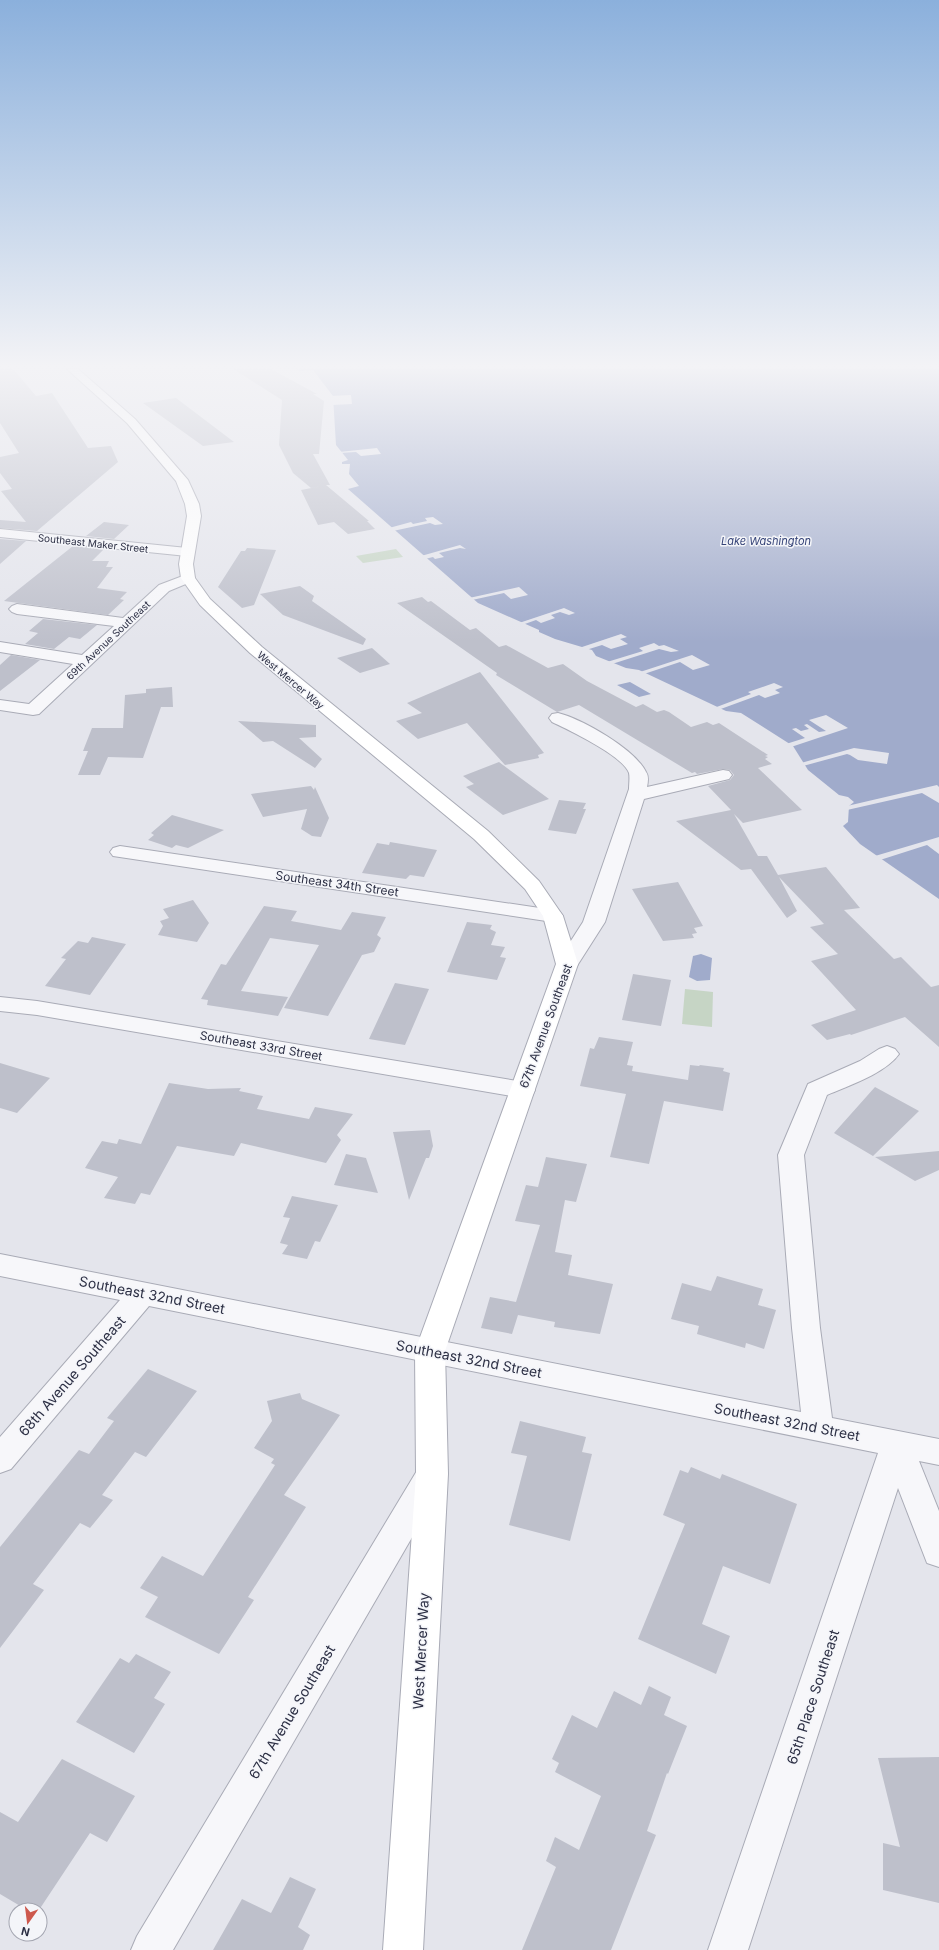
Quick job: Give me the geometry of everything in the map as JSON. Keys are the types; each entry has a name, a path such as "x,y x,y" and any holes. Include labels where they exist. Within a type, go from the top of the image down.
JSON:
{"street":[{"path":"165,460 182,480 192,504 194,516 186,564 188,578"},
{"name":"Southeast Maker Street","path":"0,533 187,552"},
{"name":"69th Avenue Southeast","path":"0,705 32,710 87,661 164,588 188,578"},
{"name":"West Mercer Way","path":"188,578 205,602 256,650 481,835 532,885 553,916 567,964"},
{"path":"17,609 128,623"},
{"path":"0,647 87,661"},
{"name":"67th Avenue Southeast","path":"430,1351 567,964 594,922 637,795 638,774 626,760 606,743 558,718"},
{"path":"637,795 723,775"},
{"name":"Southeast 34th Street","path":"120,852 553,916"},
{"name":"Southeast 33rd Street","path":"0,1004 37,1008 522,1090"},
{"path":"818,1428 806,1328 791,1155 817,1090 868,1067 887,1054"},
{"name":"Southeast 32nd Street","path":"0,1264 939,1452"},
{"name":"68th Avenue Southeast","path":"0,1459 143,1293"},
{"name":"West Mercer Way","path":"403,1950 432,1474 430,1351"},
{"path":"897,1444 939,1552"},
{"name":"65th Place Southeast","path":"728,1950 897,1444"},
{"name":"67th Avenue Southeast","path":"151,1950 432,1474"}],"green space":[{"path":"396,549 403,557 363,563 356,556"},
{"path":"685,989 713,992 712,1027 682,1024"}],"water":[{"name":"Lake Washington","path":"348,460 939,460 939,899 860,844 843,826 848,822 849,806 854,802 848,797 839,795 808,770 793,746 741,713 726,711 639,670 626,668 596,656 592,650 555,639 539,632 539,630 478,603 348,489 359,486 349,474 350,464 342,464 342,462"},
{"path":"630,682 651,694 639,697 617,685"},
{"path":"701,954 712,958 710,980 697,981 689,977 693,956"}],"pier":[{"path":"433,517 443,524 435,525 430,523 393,531 389,528 411,522 413,524 427,521 425,518"},
{"path":"460,545 466,549 460,548 439,553 444,557 435,559 433,557 425,559 421,556"},
{"path":"519,587 528,595 511,599 504,593 472,600 469,598"},
{"path":"564,608 575,613 569,615 560,612 551,615 555,618 541,623 536,620 522,625 519,623"},
{"path":"621,634 627,637 620,639 628,644 611,649 602,645 586,650 579,648"},
{"path":"654,643 659,646 664,645 679,651 671,652 659,649 612,664 607,662 643,651 639,648"},
{"path":"692,655 710,665 693,670 680,662 644,674 640,672"},
{"path":"774,683 783,687 775,690 780,693 765,698 759,695 718,710 714,708 751,694 748,692"},
{"path":"826,715 848,728 791,747 786,744 805,738 792,729 796,728 801,731 809,729 804,725 807,724 819,732 826,731 809,720"},
{"path":"854,748 889,753 887,764 858,760 847,754 803,766 801,763"},
{"path":"937,785 939,787 939,803 922,793 847,810 847,806"},
{"path":"939,837 939,854 927,845 880,860 875,856"}],"building":[{"path":"0,460 117,460 118,462 37,531 0,528 0,520 26,522 1,491 12,489 0,473"},
{"path":"286,460 316,460 330,485 326,485 369,521 367,521 375,529 348,534 334,522 318,525 301,490 322,486 311,488 293,473"},
{"path":"104,522 129,525 114,539 86,536"},
{"path":"0,539 26,541 0,564"},
{"path":"73,546 104,549 92,561 109,561 106,567 113,567 97,588 127,592 120,599 124,600 108,615 4,601"},
{"path":"247,548 276,550 254,605 242,608 218,587 241,551 245,551"},
{"path":"300,586 314,596 312,601 366,639 363,645 283,615 260,594"},
{"path":"422,597 428,602 431,601 470,630 476,628 499,647 506,645 548,668 563,664 587,681 636,707 643,704 657,712 664,710 691,727 707,722 713,725 719,723 768,755 765,756 768,757 765,759 772,764 758,768 802,810 743,823 734,814 758,856 767,856 778,875 826,867 860,908 844,910 894,959 901,957 931,987 939,985 939,1047 905,1017 851,1035 827,1040 811,1025 856,1010 811,961 838,954 810,927 824,924 779,877 797,911 787,918 751,869 741,870 676,821 731,810 708,786 730,780 734,775 730,770 723,769 697,774 695,772 692,773 579,705 557,712 496,675 497,673 397,603"},
{"path":"43,619 97,625 80,639 69,637 54,649 25,644 38,633 29,631"},
{"path":"372,648 390,664 360,673 337,658"},
{"path":"11,655 40,660 0,691 0,665"},
{"path":"480,672 544,753 538,755 539,758 505,765 467,723 418,739 396,721 422,713 407,703"},
{"path":"172,687 173,707 161,707 143,758 108,757 100,775 78,775 88,751 83,751 92,728 123,728 125,695 146,693 146,689"},
{"path":"238,721 316,725 316,737 299,738 322,759 315,768 273,741 263,742"},
{"path":"499,762 549,799 503,815 466,787 474,784 463,776"},
{"path":"311,786 314,790 315,787 329,818 321,837 312,836 301,829 307,809 263,817 251,794"},
{"path":"559,800 586,803 583,809 586,809 576,834 548,830"},
{"path":"172,815 224,830 188,848 176,845 172,848 148,840 154,835 151,833"},
{"path":"390,842 437,850 424,877 410,875 406,879 362,873 377,843 389,845"},
{"path":"678,882 703,926 694,928 697,933 692,934 694,938 663,941 632,889"},
{"path":"193,900 209,923 197,942 158,935 163,926 160,921 169,918 163,909"},
{"path":"264,906 297,911 291,921 341,930 352,912 386,917 377,935 381,938 374,952 362,955 328,1016 284,1008 319,945 270,938 241,991 288,997 278,1016 207,1005 208,1000 201,999 221,964 226,965"},
{"path":"467,922 492,925 490,929 496,932 491,945 505,947 500,957 506,958 497,980 447,972"},
{"path":"92,937 126,944 90,995 45,986 66,959 61,958 78,941 88,943"},
{"path":"633,974 671,980 661,1026 622,1020"},
{"path":"395,983 429,989 405,1045 369,1039"},
{"path":"599,1037 633,1042 627,1065 633,1066 632,1071 688,1080 690,1065 724,1068 723,1071 730,1073 723,1111 664,1101 649,1164 610,1157 626,1094 580,1086 590,1048 594,1049"},
{"path":"0,1063 50,1078 17,1113 0,1108"},
{"path":"169,1083 208,1089 241,1088 239,1091 263,1096 257,1109 309,1119 315,1107 353,1114 337,1135 341,1140 326,1163 241,1143 234,1156 177,1146 150,1195 141,1193 135,1204 104,1198 118,1177 85,1168 102,1141 117,1144 119,1139 141,1144"},
{"path":"875,1087 919,1111 873,1156 834,1133"},
{"path":"430,1130 433,1146 429,1158 426,1158 409,1200 393,1132"},
{"path":"939,1151 939,1170 915,1181 875,1157"},
{"path":"346,1154 366,1158 378,1193 334,1185"},
{"path":"546,1157 587,1164 576,1202 565,1200 555,1252 572,1255 568,1275 613,1284 600,1334 554,1327 555,1322 518,1315 512,1334 481,1328 490,1297 516,1302 540,1225 515,1221 526,1185 538,1187"},
{"path":"292,1196 338,1205 320,1242 315,1241 307,1259 282,1254 288,1245 280,1243 290,1218 283,1217"},
{"path":"717,1276 763,1289 758,1305 776,1310 764,1349 746,1343 745,1348 697,1334 699,1326 671,1319 682,1283 711,1291"},
{"path":"148,1369 197,1391 146,1457 135,1452 102,1495 113,1500 90,1528 80,1523 33,1584 44,1590 0,1648 0,1547 79,1450 89,1454 114,1421 107,1418"},
{"path":"300,1393 302,1399 340,1415 284,1495 306,1507 248,1597 254,1600 219,1654 145,1617 158,1597 140,1588 162,1556 203,1576 275,1465 271,1463 274,1459 254,1448 272,1421 267,1401"},
{"path":"520,1421 586,1437 582,1452 592,1454 570,1541 509,1525 527,1456 511,1453"},
{"path":"691,1467 720,1479 722,1474 797,1504 770,1584 723,1566 702,1624 730,1636 716,1674 638,1639 685,1524 663,1515 680,1470 688,1473"},
{"path":"136,1654 171,1672 154,1698 165,1704 134,1753 76,1722 120,1658 129,1663"},
{"path":"649,1686 671,1697 664,1715 687,1726 668,1774 667,1773 647,1831 656,1835 611,1950 522,1950 556,1867 546,1861 555,1837 579,1850 601,1796 555,1772 559,1763 552,1759 572,1715 597,1728 614,1691 641,1705"},
{"path":"939,1757 939,1903 883,1890 883,1843 900,1847 878,1758"},
{"path":"62,1759 135,1796 107,1842 90,1833 44,1902 14,1902 0,1894 0,1812 18,1822"},
{"path":"290,1877 316,1889 298,1927 310,1935 303,1950 213,1950 242,1899 271,1913"}]}
